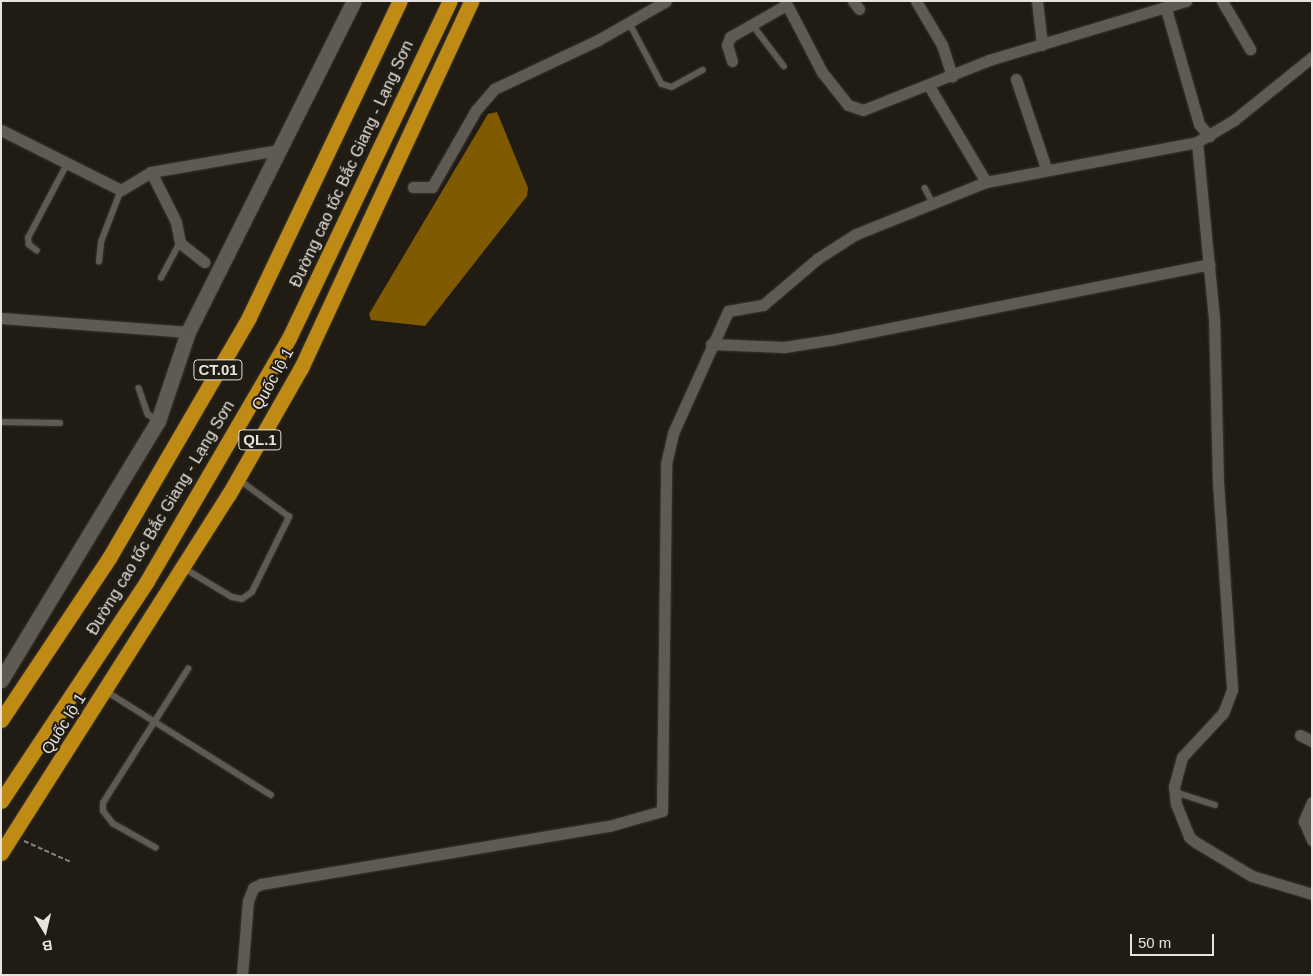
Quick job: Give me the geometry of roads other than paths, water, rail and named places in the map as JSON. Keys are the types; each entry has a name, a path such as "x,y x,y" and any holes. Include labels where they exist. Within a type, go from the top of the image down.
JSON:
{"highway":[{"name":"Đường cao tốc Bắc Giang - Lạng Sơn","path":"1,720 109,558 249,317 400,1"},
{"name":"Đường cao tốc Bắc Giang - Lạng Sơn","path":"1,800 147,581 289,338 450,1"},
{"name":"Quốc lộ 1","path":"1,853 106,691 182,566 238,479 305,359 471,1"}],"street":[{"path":"1,680 158,421 188,332 354,1"},
{"path":"414,187 432,187 476,110 494,89 629,22 666,1"},
{"path":"916,1 942,45 952,76"},
{"path":"1038,1 1042,45"},
{"path":"1222,1 1250,49"},
{"path":"732,62 727,45 730,37 786,3 809,55 854,110 929,86 952,76 1042,45 1175,5 1200,124 1209,136"},
{"path":"242,975 248,901 253,888 262,884 609,826 662,811 666,464 673,433 711,344 728,311 763,305 817,259 856,234 986,182 1046,168 1197,142 1209,136 1312,57"},
{"path":"1016,79 1046,168"},
{"path":"929,86 986,182"},
{"path":"1,130 121,190 152,172 279,150"},
{"path":"1197,142 1209,264 1232,690 1223,713 1182,757 1175,792 1182,824 1197,843 1252,876 1312,894"},
{"path":"152,172 176,222 180,243 204,262"},
{"path":"711,344 784,346 830,340 1209,264"},
{"path":"2,321 188,332"},
{"path":"1300,735 1312,741"},
{"path":"1312,802 1304,821 1312,840"}],"lane":[{"path":"629,22 662,84 672,87 703,70"},
{"path":"752,24 784,66"},
{"path":"38,251 29,245 28,238 67,164"},
{"path":"925,188 933,203"},
{"path":"99,262 100,242 121,190"},
{"path":"161,278 180,243"},
{"path":"139,388 148,414 158,421"},
{"path":"1,422 60,423"},
{"path":"182,566 232,597 242,598 252,592 289,517 238,479"},
{"path":"156,848 113,824 103,811 188,669"},
{"path":"106,691 271,794"},
{"path":"1175,792 1215,805"}]}
